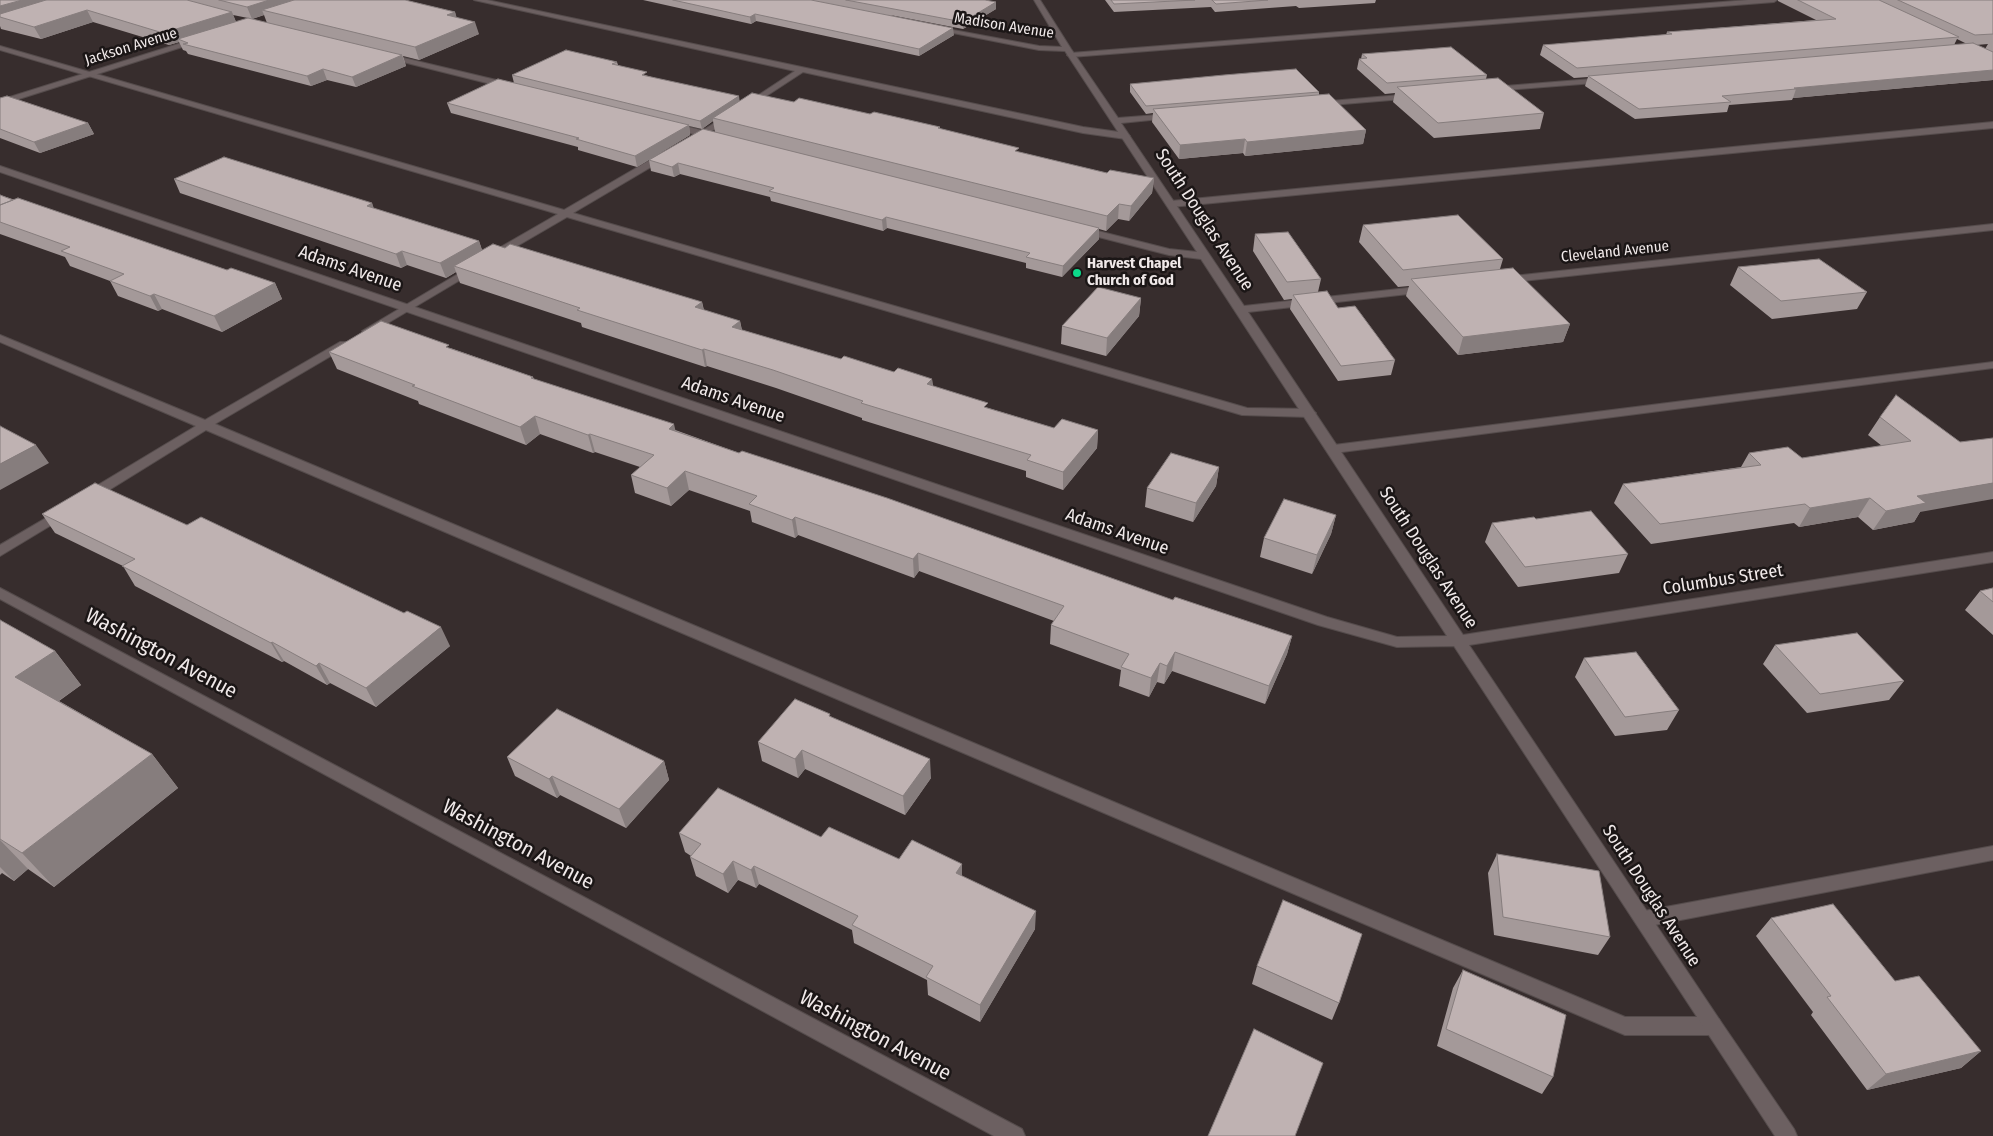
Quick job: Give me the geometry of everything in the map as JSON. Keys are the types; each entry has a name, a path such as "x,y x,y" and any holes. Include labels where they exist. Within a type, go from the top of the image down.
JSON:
{"street":[{"path":"477,0 800,71 1083,130 1126,136"},
{"name":"South Douglas Avenue","path":"1037,0 1069,52 1644,919 1712,1026 1787,1136"},
{"name":"Madison Avenue","path":"933,28 1069,52 1774,0"},
{"name":"Jackson Avenue","path":"0,103 208,37"},
{"path":"0,48 1246,412 1310,414"},
{"path":"378,54 521,89"},
{"path":"743,109 800,71"},
{"path":"1483,90 1612,79"},
{"path":"1315,104 1424,95"},
{"path":"0,551 206,425 735,114"},
{"path":"1116,121 1176,116"},
{"path":"664,124 722,138"},
{"path":"1171,204 1993,125"},
{"name":"Adams Avenue","path":"0,169 1323,621 1397,642 1460,640"},
{"name":"Cleveland Avenue","path":"1490,281 1993,227"},
{"path":"1074,228 1169,252 1205,256"},
{"path":"1240,310 1432,288"},
{"path":"0,338 1625,1026 1712,1026"},
{"path":"1334,449 1993,366"},
{"name":"Columbus Street","path":"1460,640 1993,558"},
{"name":"Washington Avenue","path":"0,593 1015,1136"},
{"path":"1644,919 1993,853"}],"building":[{"path":"0,0 22,0 0,6"},
{"path":"46,0 187,0 232,12 163,33 87,10 34,27 0,17 0,14"},
{"path":"219,0 269,0 247,7"},
{"path":"294,0 405,0 455,12 447,15 475,22 415,47 262,10"},
{"path":"673,0 811,0 953,28 919,49 755,14 750,17"},
{"path":"846,0 985,0 996,2 963,22"},
{"path":"1111,0 1195,0 1114,4"},
{"path":"1212,0 1268,0 1216,4"},
{"path":"1798,0 1879,0 1959,37 1577,68 1543,45 1672,34 1667,32 1836,19"},
{"path":"1898,0 1993,0 1993,34 1975,35"},
{"path":"248,18 402,55 352,77 323,69 307,76 183,44 188,43 178,39"},
{"path":"1973,43 1993,52 1993,70 1722,96 1731,102 1639,109 1588,76"},
{"path":"1451,47 1487,75 1387,83 1359,59 1367,58 1362,54"},
{"path":"566,50 617,62 612,64 647,72 642,75 739,96 700,121 512,75"},
{"path":"1296,69 1319,92 1146,106 1130,84 1224,75"},
{"path":"1498,78 1544,113 1438,123 1397,87"},
{"path":"498,79 689,125 635,156 576,139 579,138 447,103"},
{"path":"752,93 794,102 799,98 870,114 874,112 940,127 938,128 1019,148 1015,151 1107,173 1110,170 1154,178 1131,206 1119,204 1107,216 713,118"},
{"path":"1329,94 1366,130 1247,142 1245,139 1180,145 1153,109"},
{"path":"7,96 88,123 34,142 0,129 0,98"},
{"path":"703,129 1099,228 1063,266 1026,257 1030,253 886,217 882,220 769,191 774,188 678,163 672,167 649,160"},
{"path":"224,157 372,203 367,206 479,241 440,263 402,251 396,254 174,179"},
{"path":"0,195 13,200 0,205"},
{"path":"18,198 227,270 231,268 275,283 214,316 154,294 150,296 110,281 124,274 61,251 70,247 0,222 0,205"},
{"path":"1458,215 1503,259 1403,270 1363,225"},
{"path":"1288,232 1321,279 1287,282 1255,234"},
{"path":"493,244 505,248 510,244 702,302 695,307 740,321 732,327 841,359 844,356 894,372 898,368 932,379 927,384 988,403 984,407 1054,428 1062,419 1098,430 1063,472 1027,460 1031,455 861,403 863,401 773,370 704,349 702,350 577,310 580,308 454,266"},
{"path":"1819,259 1867,292 1781,301 1738,267"},
{"path":"1513,268 1570,324 1463,337 1411,279"},
{"path":"1098,287 1141,298 1107,338 1062,326"},
{"path":"1327,291 1338,308 1355,306 1395,360 1341,366 1293,295"},
{"path":"381,321 449,345 446,347 533,377 531,378 674,424 669,429 739,453 742,451 887,498 1173,600 1175,597 1292,636 1269,686 1175,652 1167,666 1160,663 1151,678 1121,667 1129,654 1051,625 1064,606 918,553 913,559 795,517 792,520 749,504 757,496 685,471 667,488 631,475 654,455 590,434 588,435 535,416 520,427 329,352"},
{"path":"1896,395 1960,442 1993,438 1993,483 1917,496 1926,503 1886,511 1870,498 1810,508 1805,504 1660,524 1623,484 1761,465 1749,453 1788,447 1802,458 1911,441 1880,417"},
{"path":"0,426 36,445 0,464"},
{"path":"1171,453 1219,467 1196,503 1147,488"},
{"path":"95,483 187,525 201,517 404,613 407,611 441,627 366,688 319,663 316,666 122,566 135,559 42,514"},
{"path":"1284,499 1336,515 1317,555 1264,538"},
{"path":"1591,511 1628,554 1525,567 1492,523 1534,517 1536,519"},
{"path":"1993,588 1993,602 1980,591"},
{"path":"0,620 55,651 15,677 152,754 22,853 0,839"},
{"path":"1857,633 1904,681 1820,694 1775,645"},
{"path":"1636,652 1679,710 1625,717 1584,658"},
{"path":"795,699 830,714 829,716 930,759 903,796 802,750 795,759 758,742"},
{"path":"557,709 664,761 619,809 552,776 549,779 507,757"},
{"path":"718,788 821,837 829,827 899,859 912,840 962,864 956,873 1036,911 980,1005 926,977 933,966 852,925 858,916 754,866 751,870 733,861 723,874 690,857 701,844 679,833"},
{"path":"1497,854 1599,871 1610,937 1503,917"},
{"path":"1283,900 1362,934 1339,1003 1257,966"},
{"path":"1833,904 1895,981 1919,976 1981,1051 1886,1074 1827,997 1831,996 1771,918"},
{"path":"1463,970 1566,1015 1553,1077 1446,1029"},
{"path":"1254,1029 1323,1063 1295,1136 1208,1136"}],"place":[{"name":"Harvest Chapel Church of God","path":"1077,273"}]}
